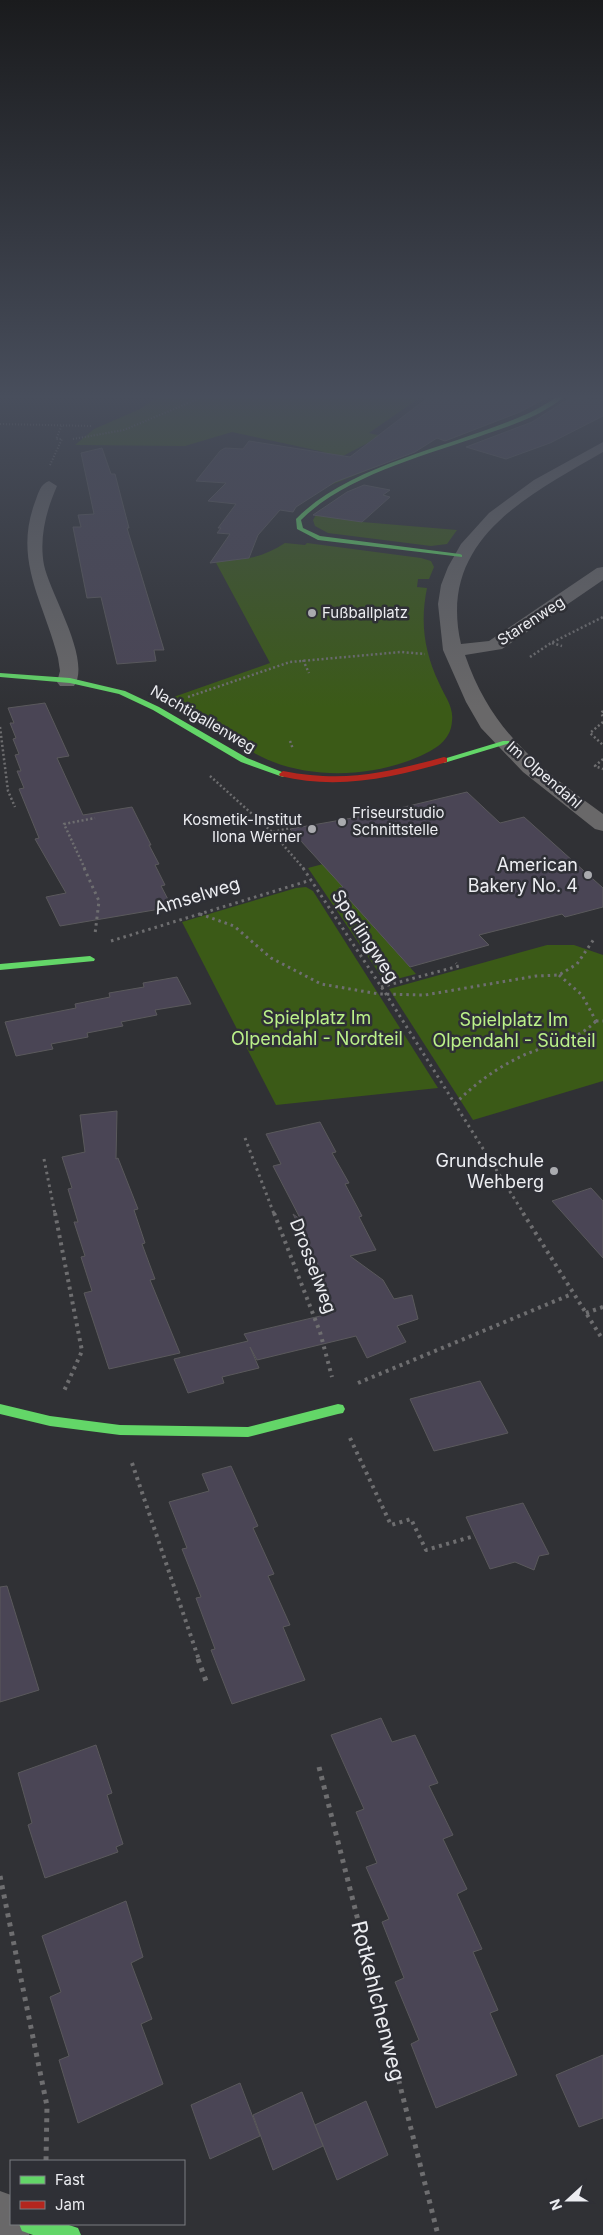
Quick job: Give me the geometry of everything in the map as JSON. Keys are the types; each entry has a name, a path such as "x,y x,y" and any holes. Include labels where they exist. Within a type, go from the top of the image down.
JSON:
{"street":[{"path":"42,500 34,532 36,566 44,594 70,661 71,674 67,682"},
{"path":"321,500 303,512 298,520 300,529 318,538 460,556"},
{"name":"Im Olpendahl","path":"516,500 482,528 460,556 448,597 447,624 454,655 486,720 506,743 529,766 603,824"},
{"name":"Starenweg","path":"454,655 495,645 603,572"},
{"name":"Nachtigallenweg","path":"0,675 28,676 67,682 136,698 170,716 240,760 269,772 324,781 380,779 481,748 506,743"},
{"path":"0,968 90,959"},
{"path":"0,1410 50,1421 120,1430 248,1432 282,1425 338,1409"},
{"path":"33,2225 71,2235"}],"path":[{"name":"Starenweg","path":"530,657 551,643 602,618"},
{"name":"Starenweg","path":"551,643 562,646"},
{"path":"186,698 275,667 303,660 401,652 454,655"},
{"path":"303,660 309,673"},
{"path":"603,711 601,713 603,717"},
{"path":"603,722 590,733 603,745"},
{"path":"0,727 8,791 15,807"},
{"path":"603,759 594,766 603,769"},
{"path":"90,959 99,901 64,824 95,818"},
{"name":"Sperlingweg","path":"290,828 272,832 311,880 382,987 572,1294 603,1340"},
{"name":"Amselweg","path":"93,943 106,942 311,880"},
{"path":"200,914 234,926 271,958 321,984 386,994 425,994 536,976 559,976 577,964 594,939"},
{"path":"382,987 459,966 456,963"},
{"path":"559,976 582,995 596,1021"},
{"path":"596,1021 603,1021"},
{"path":"455,1104 500,1069 524,1055 577,1034 592,1026 596,1021"},
{"name":"Drosselweg","path":"245,1138 320,1332 331,1370 338,1409 391,1525 411,1519 426,1550 471,1537"},
{"path":"44,1159 82,1351 50,1421"},
{"path":"338,1409 358,1382 572,1294"},
{"path":"586,1313 603,1307"},
{"path":"120,1430 206,1681"},
{"name":"Rotkehlchenweg","path":"319,1767 438,2235"},
{"path":"0,1876 47,2106 46,2160"}],"green space":[{"path":"316,515 362,522 457,530 447,544 431,546 328,533 315,526 313,520"},
{"path":"285,543 305,545 307,543 421,558 431,561 434,567 429,579 418,579 417,587 427,588 424,625 427,648 434,671 450,706 452,716 449,734 436,748 399,764 379,769 337,773 315,772 274,762 256,754 189,712 165,700 270,663 214,559 233,560 251,558"},
{"path":"323,864 343,887 339,888 416,974 385,982 308,868"},
{"name":"Spielplatz Im Olpendahl - Nordteil","path":"306,887 313,891 438,1088 276,1105 182,922 296,888"},
{"name":"Spielplatz Im Olpendahl - Südteil","path":"547,945 574,945 603,955 603,1081 473,1120 389,989"}],"building":[{"path":"91,500 122,500 129,528 127,528 164,650 154,650 156,661 117,664 101,597 87,598 73,527 81,527 78,515 94,514"},
{"path":"306,500 296,507 293,512 280,510 258,535 249,558 210,563 230,534 217,533 221,528 218,528 236,504 208,501"},
{"path":"335,500 386,500 362,522 313,515"},
{"path":"45,703 69,756 57,758 83,815 132,807 159,864 155,865 165,885 161,886 172,907 60,926 46,897 66,893 35,839 39,838 19,789 24,788 17,771 21,771 15,755 19,754 13,739 16,738 10,723 14,723 8,708"},
{"path":"467,792 500,823 524,817 603,888 603,907 565,917 562,914 479,935 489,945 410,967 339,888 343,887 290,829 375,814"},
{"path":"177,977 191,1004 155,1010 157,1015 121,1022 123,1026 87,1033 88,1037 51,1044 53,1049 16,1056 5,1022 76,1008 75,1004 110,997 109,993 144,987 143,983"},
{"path":"117,1111 116,1159 118,1158 138,1209 134,1210 145,1243 142,1244 155,1279 150,1280 180,1353 109,1369 84,1293 92,1291 81,1257 85,1256 74,1222 78,1222 68,1189 72,1188 62,1157 85,1152 80,1115"},
{"path":"320,1122 336,1152 332,1153 349,1183 345,1184 362,1216 359,1217 376,1250 350,1256 383,1280 394,1299 412,1295 418,1319 397,1326 406,1342 367,1358 356,1336 257,1360 250,1347 259,1368 222,1377 224,1383 188,1393 174,1359 248,1341 244,1334 333,1313 326,1300 330,1299 313,1265 318,1264 293,1214 301,1220 273,1166 281,1164 266,1134"},
{"path":"591,1188 603,1201 603,1258 552,1201"},
{"path":"480,1381 508,1433 434,1451 410,1399"},
{"path":"231,1466 258,1526 253,1528 274,1574 268,1576 290,1625 283,1627 305,1680 232,1704 211,1650 215,1649 196,1598 201,1597 182,1549 187,1548 169,1502 209,1491 202,1474"},
{"path":"523,1503 549,1554 539,1556 534,1570 515,1562 490,1569 466,1517"},
{"path":"7,1586 39,1690 0,1702 0,1587"},
{"path":"381,1718 392,1742 415,1735 438,1783 429,1786 453,1835 443,1839 467,1889 457,1894 482,1949 473,1952 498,2010 490,2013 517,2075 436,2108 411,2044 419,2040 395,1982 404,1978 382,1922 389,1919 366,1867 377,1863 356,1812 364,1809 331,1735"},
{"path":"96,1745 112,1793 107,1795 123,1844 116,1847 118,1852 45,1878 28,1825 32,1823 18,1773"},
{"path":"126,1901 143,1957 131,1963 152,2019 141,2024 163,2084 78,2123 59,2060 69,2056 50,1997 61,1992 42,1936"},
{"path":"603,2055 603,2118 579,2127 556,2075"},
{"path":"240,2083 260,2136 210,2159 191,2105"},
{"path":"302,2092 323,2146 273,2170 253,2115"},
{"path":"366,2101 388,2155 337,2180 315,2125"}],"traffic: fast":[{"path":"321,500 313,505 298,520 300,529 318,538 460,556"},
{"path":"0,675 70,681 122,693 138,699 244,760 283,774"},
{"path":"444,760 506,743"},
{"path":"0,967 90,959"},
{"path":"0,1409 50,1421 120,1430 248,1432 338,1409"},
{"path":"33,2225 71,2235"}],"traffic: jam":[{"path":"283,774 325,780 364,779 444,760"}],"place":[{"name":"Fußballplatz","path":"312,613"},
{"name":"Friseurstudio Schnittstelle","path":"342,822"},
{"name":"Kosmetik-Institut Ilona Werner","path":"312,829"},
{"name":"American Bakery No. 4","path":"588,875"},
{"name":"Grundschule Wehberg","path":"554,1171"}]}
